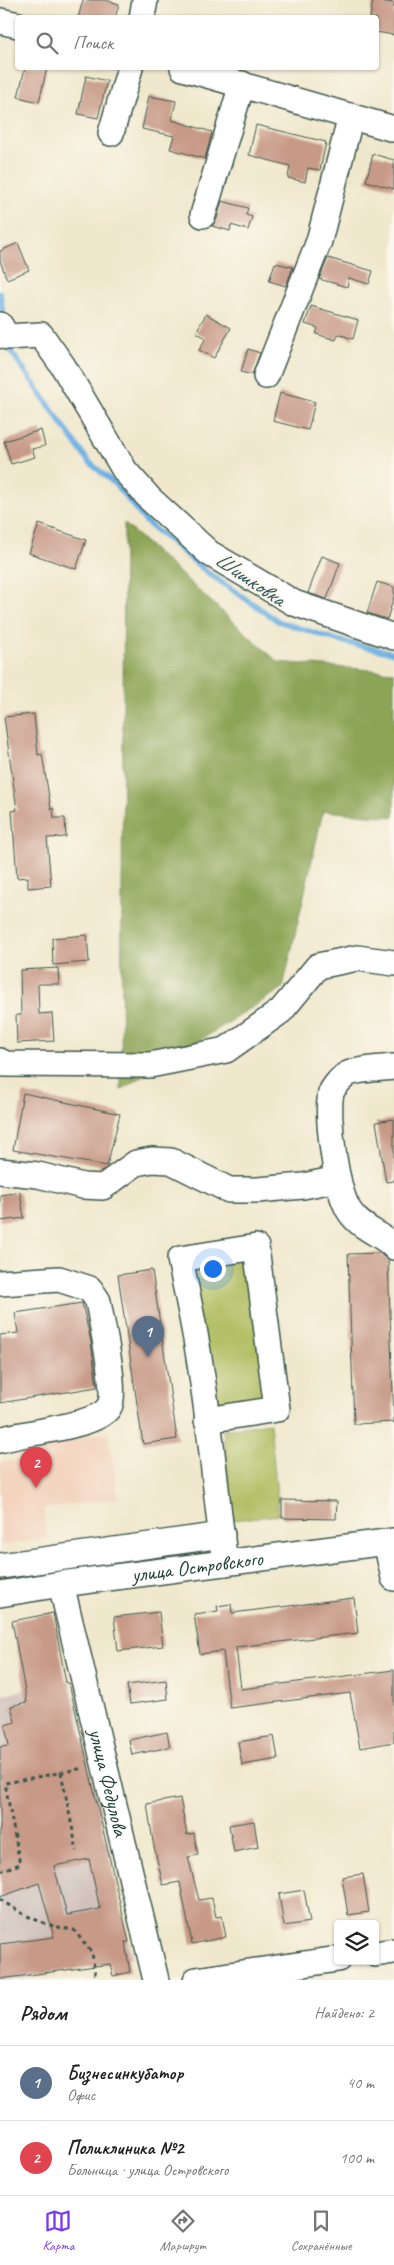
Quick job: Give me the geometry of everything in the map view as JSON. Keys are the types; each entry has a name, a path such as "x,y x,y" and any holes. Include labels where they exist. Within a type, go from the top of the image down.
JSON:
{"street":[{"path":"143,15 146,0"},
{"path":"0,21 15,24"},
{"path":"111,133 129,70"},
{"path":"190,70 394,129"},
{"path":"203,215 242,84"},
{"path":"266,376 320,241 352,116"},
{"path":"4,331 41,335 63,366 125,471 150,499 208,553 294,603 394,637"},
{"path":"0,1061 4,1064 150,1065 226,1050 280,1011 318,966 357,958 394,963"},
{"path":"394,1067 347,1074 332,1091 329,1113 338,1178 343,1199 350,1213 364,1227 390,1242 394,1247"},
{"path":"0,1172 38,1175 83,1186 103,1186 136,1163 152,1160 171,1161 229,1190 258,1190 303,1186 338,1178"},
{"path":"207,1420 277,1409 256,1247 180,1259 200,1365 207,1420 222,1535 226,1562"},
{"path":"0,1283 58,1279 90,1289 98,1301 113,1391 110,1406 101,1415 84,1422 0,1440"},
{"path":"0,1566 222,1535"},
{"path":"390,1541 394,1578"},
{"name":"улица Островского","path":"0,1594 61,1584 390,1541"},
{"name":"улица Федулова","path":"61,1584 156,1980"},
{"path":"379,1953 394,1951"},
{"path":"196,1980 334,1960"}],"path":[{"path":"0,1871 20,1864 4,1784 104,1764"},
{"path":"61,1772 77,1852"},
{"path":"0,1899 18,1913 52,1927 74,1930 92,1953 96,1980"}],"shaded area":[{"path":"108,1432 118,1498 43,1509 47,1538 0,1546 0,1462 27,1458 25,1445"},
{"path":"70,1679 132,1957 19,1980 0,1980 0,1715 4,1714 0,1696"}],"green space":[{"path":"124,523 278,662 394,672 394,817 323,811 283,988 121,1090"},
{"path":"247,1258 268,1402 214,1410 188,1268"},
{"path":"270,1423 279,1515 232,1520 223,1430"}],"building":[{"path":"83,0 105,0 119,4 116,15 79,15"},
{"path":"373,0 394,3 394,35 379,32 379,15 370,15"},
{"path":"25,70 47,70 39,102 18,97"},
{"path":"86,76 107,81 98,118 78,114"},
{"path":"149,96 176,101 172,120 212,132 205,159 170,149 174,136 142,129"},
{"path":"256,125 326,142 320,170 308,168 305,182 288,178 290,166 249,155"},
{"path":"373,154 394,160 394,189 366,181"},
{"path":"222,201 248,208 246,215 252,217 248,230 231,225 230,231 212,226 217,219"},
{"path":"18,243 29,270 7,279 0,261 0,251"},
{"path":"328,258 373,271 369,284 349,278 347,287 319,279"},
{"path":"275,263 293,267 286,286 269,281"},
{"path":"311,306 358,320 353,339 338,334 336,340 316,334 318,328 305,324"},
{"path":"206,314 231,328 214,358 199,350 206,338 196,332"},
{"path":"248,349 260,353 252,375 241,372"},
{"path":"280,393 315,402 308,430 273,421"},
{"path":"41,430 45,446 32,449 35,457 11,464 4,441"},
{"path":"39,524 86,540 76,569 29,553"},
{"path":"322,556 340,563 327,599 308,593"},
{"path":"377,582 394,587 394,597 387,619 367,613"},
{"path":"34,714 38,755 42,754 51,809 53,808 54,818 65,818 66,837 47,838 51,886 28,888 28,877 17,878 12,811 17,810 4,717"},
{"path":"87,935 89,962 53,965 52,938"},
{"path":"58,968 59,984 38,984 39,1014 52,1013 54,1041 17,1043 16,1015 21,1015 20,970"},
{"path":"23,1093 120,1114 107,1166 13,1150"},
{"path":"394,1119 394,1181 386,1182 376,1122"},
{"path":"20,1192 24,1218 0,1221 0,1195"},
{"path":"379,1253 388,1260 394,1422 354,1424 348,1254"},
{"path":"152,1270 177,1439 143,1444 118,1275"},
{"path":"82,1303 91,1342 97,1387 0,1403 0,1335 18,1333 15,1313"},
{"path":"282,1500 337,1501 336,1519 282,1518"},
{"path":"354,1598 358,1633 236,1647 241,1689 394,1670 394,1742 360,1748 350,1693 230,1708 223,1651 200,1654 194,1614 218,1611 217,1606 231,1604 232,1613"},
{"path":"159,1612 163,1646 118,1651 114,1617"},
{"path":"53,1613 66,1683 69,1683 129,1942 125,1942 130,1972 113,1976 110,1964 0,1979 0,1944 54,1937 39,1883 0,1897 0,1747 9,1746 5,1725 15,1722 11,1706 27,1702 12,1621","holes":["89,1859 100,1909 67,1915 54,1866"]},
{"path":"166,1680 168,1699 130,1704 127,1685"},
{"path":"167,1732 170,1747 132,1755 129,1740"},
{"path":"274,1736 278,1759 242,1765 238,1742"},
{"path":"180,1798 187,1835 194,1833 198,1855 188,1857 199,1900 212,1898 216,1917 222,1916 226,1937 192,1944 180,1882 163,1885 147,1804"},
{"path":"254,1821 258,1847 234,1852 229,1825"},
{"path":"363,1874 369,1912 348,1915 342,1877"},
{"path":"304,1890 310,1922 284,1926 279,1894"}],"waterway":[{"path":"0,293 4,319"},
{"name":"Шишковка","path":"7,343 88,461 116,485 146,522 208,573 278,621 340,641 394,653"}],"place":[{"name":"Бизнесинкубатор","path":"148,1357"},
{"name":"Поликлиника №2","path":"36,1488"}]}
